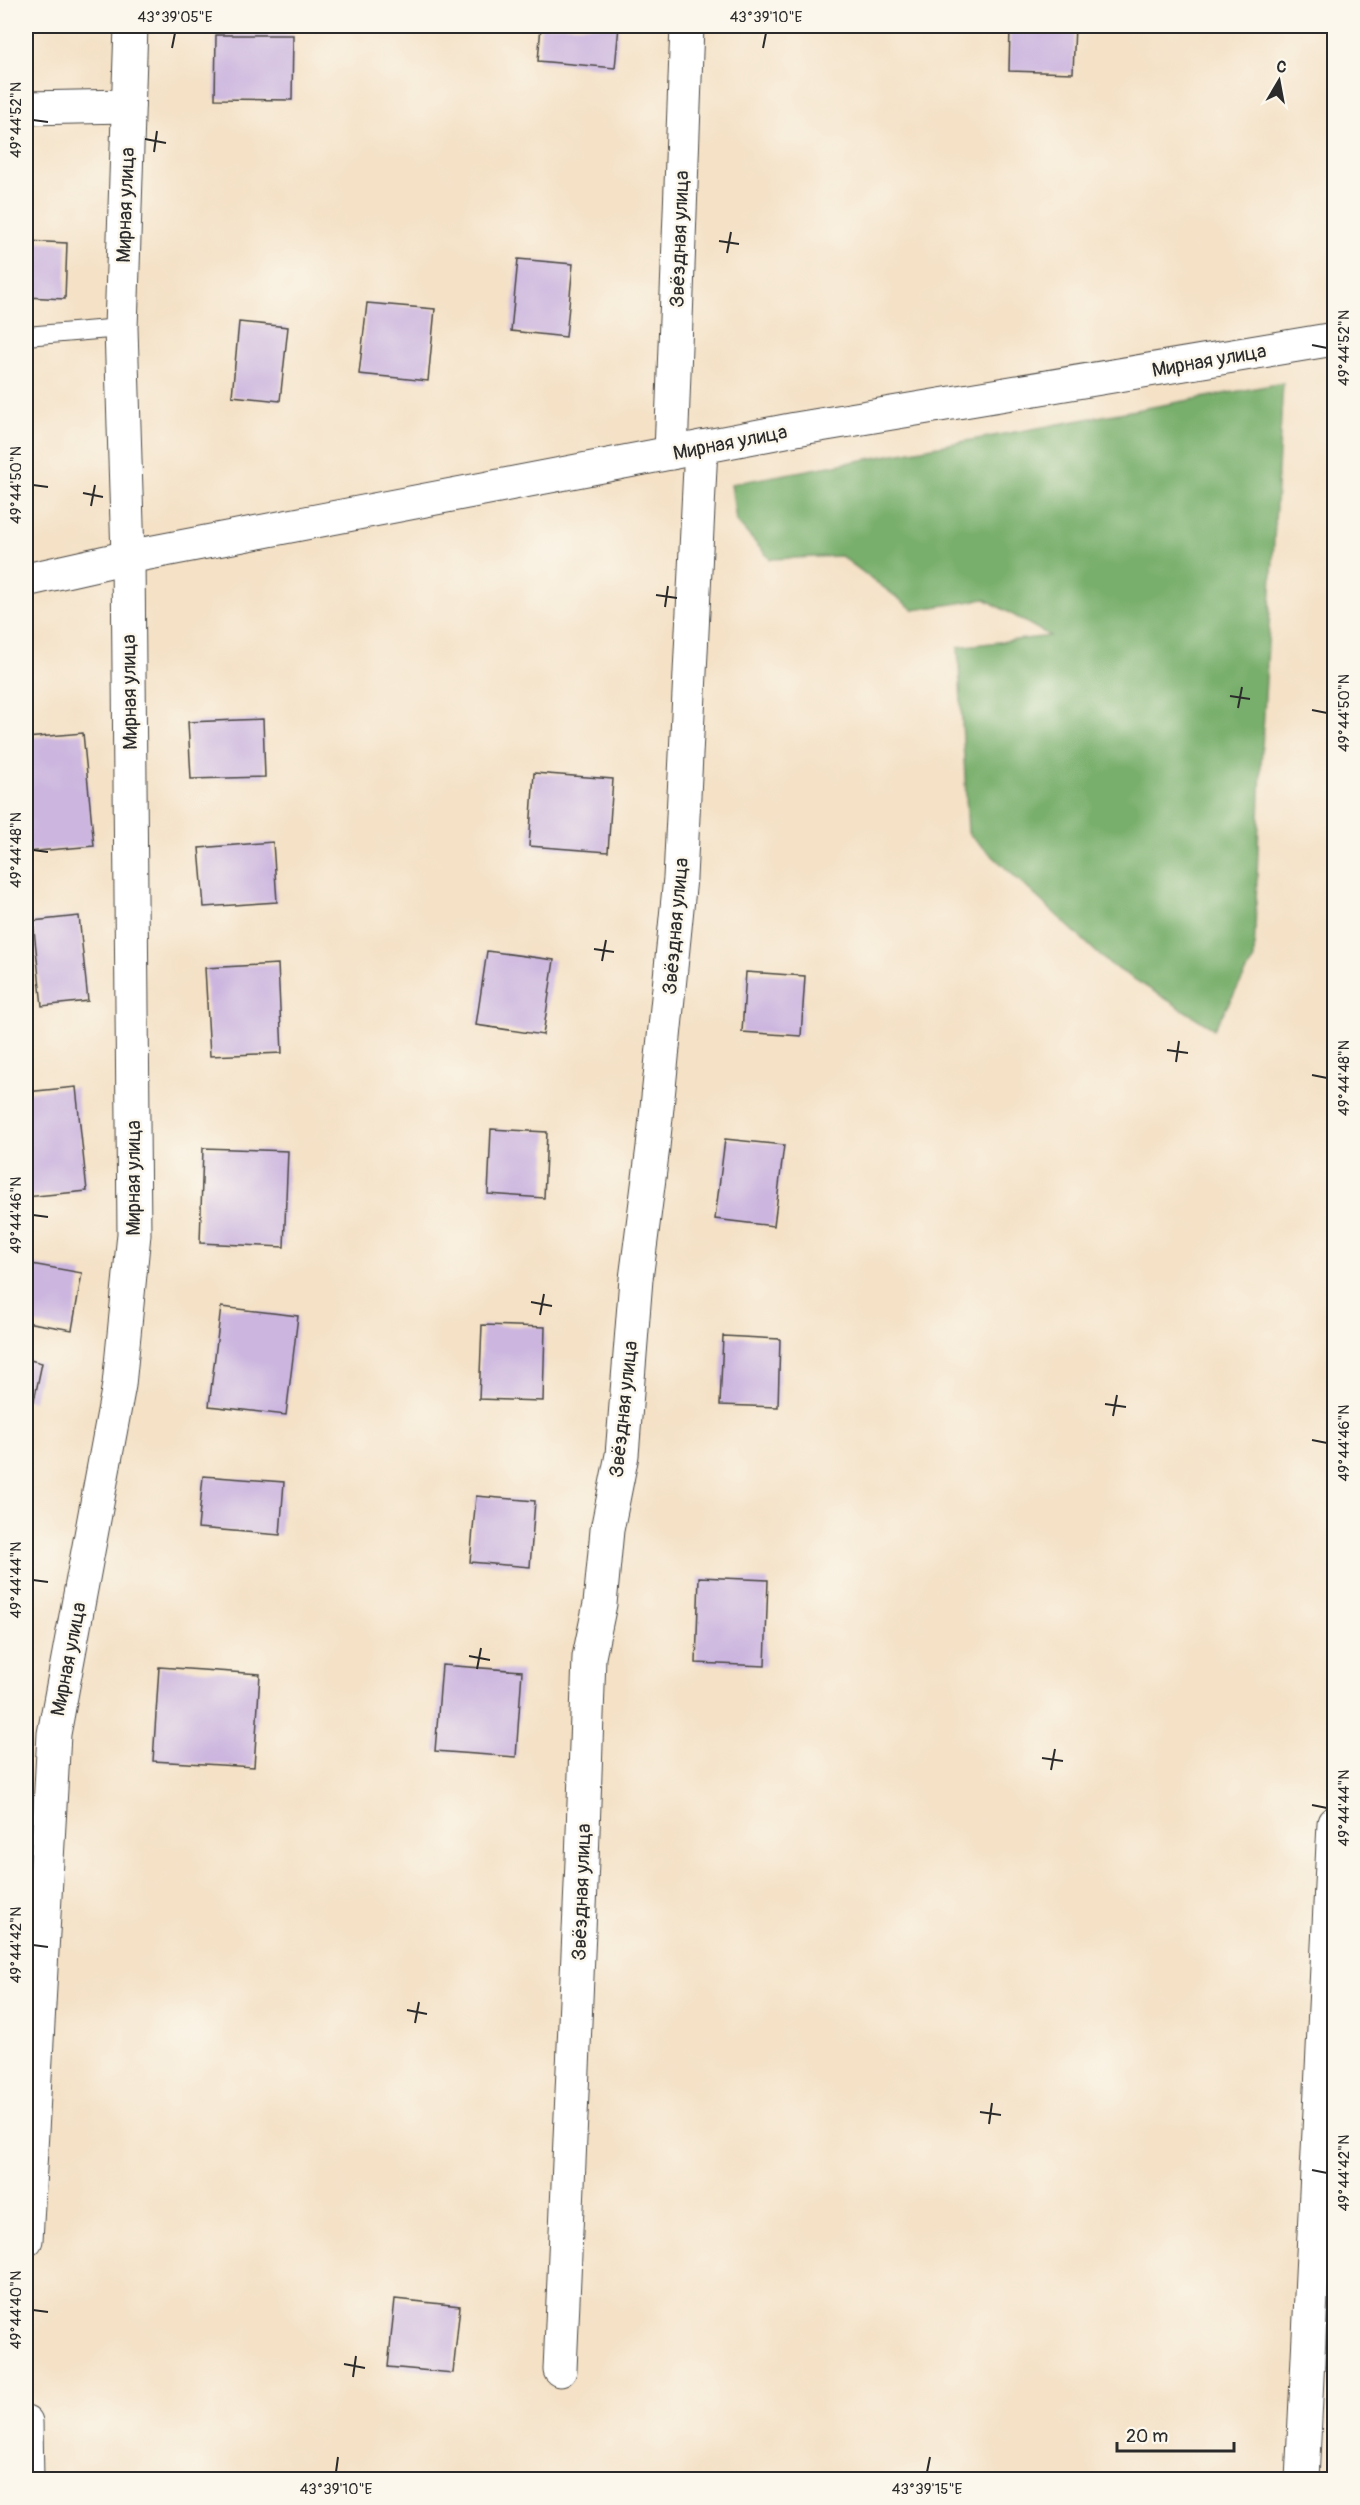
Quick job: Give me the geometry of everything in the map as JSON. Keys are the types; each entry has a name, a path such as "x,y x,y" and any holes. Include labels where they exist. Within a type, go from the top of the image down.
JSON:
{"street":[{"name":"Мирная улица","path":"26,2240 54,1734 119,1385 134,1234 128,557 120,328 130,26"},
{"name":"Звёздная улица","path":"560,2370 589,1657 600,1604 607,1530 622,1455 635,1289 654,1147 680,878 686,450 687,26"},
{"path":"26,108 128,106"},
{"name":"Мирная улица","path":"26,580 128,557 686,450 1335,339"},
{"name":"Мирная улица","path":"26,1937 50,1793"},
{"path":"1302,2480 1335,1823"},
{"path":"26,2422 27,2480"}],"lane":[{"path":"26,336 120,328"}],"green space":[{"path":"1283,383 1261,766 1254,959 1214,1029 1108,963 968,833 958,647 1050,636 985,599 914,610 841,556 770,559 736,521 731,484"}],"building":[{"path":"541,26 619,26 615,68 538,61"},
{"path":"1010,26 1075,26 1073,73 1009,71"},
{"path":"216,35 293,35 292,100 215,99"},
{"path":"26,241 67,243 65,299 26,297"},
{"path":"518,259 573,264 566,337 511,331"},
{"path":"367,303 435,309 428,381 359,374"},
{"path":"239,322 288,327 280,401 232,396"},
{"path":"263,719 265,777 191,779 188,722"},
{"path":"83,733 94,846 26,852 26,738"},
{"path":"534,773 613,779 608,852 529,846"},
{"path":"273,842 277,902 204,907 199,848"},
{"path":"79,916 88,1001 42,1006 33,921"},
{"path":"487,951 554,960 543,1035 476,1025"},
{"path":"278,964 282,1053 210,1056 205,968"},
{"path":"746,972 805,976 801,1036 742,1032"},
{"path":"76,1087 87,1191 26,1197 26,1092"},
{"path":"491,1129 547,1132 544,1198 488,1194"},
{"path":"725,1139 784,1145 774,1226 715,1219"},
{"path":"203,1148 288,1151 284,1247 200,1243"},
{"path":"26,1263 82,1273 72,1330 26,1322"},
{"path":"221,1307 298,1316 286,1415 209,1406"},
{"path":"482,1325 545,1327 543,1401 479,1399"},
{"path":"723,1336 780,1339 778,1407 720,1405"},
{"path":"26,1359 42,1363 34,1401 26,1399"},
{"path":"203,1476 284,1482 280,1535 198,1528"},
{"path":"476,1496 535,1501 530,1567 470,1562"},
{"path":"699,1577 768,1580 765,1666 696,1663"},
{"path":"442,1665 522,1671 516,1757 435,1751"},
{"path":"159,1667 260,1674 254,1767 153,1761"},
{"path":"395,2299 460,2306 453,2373 388,2367"}]}
